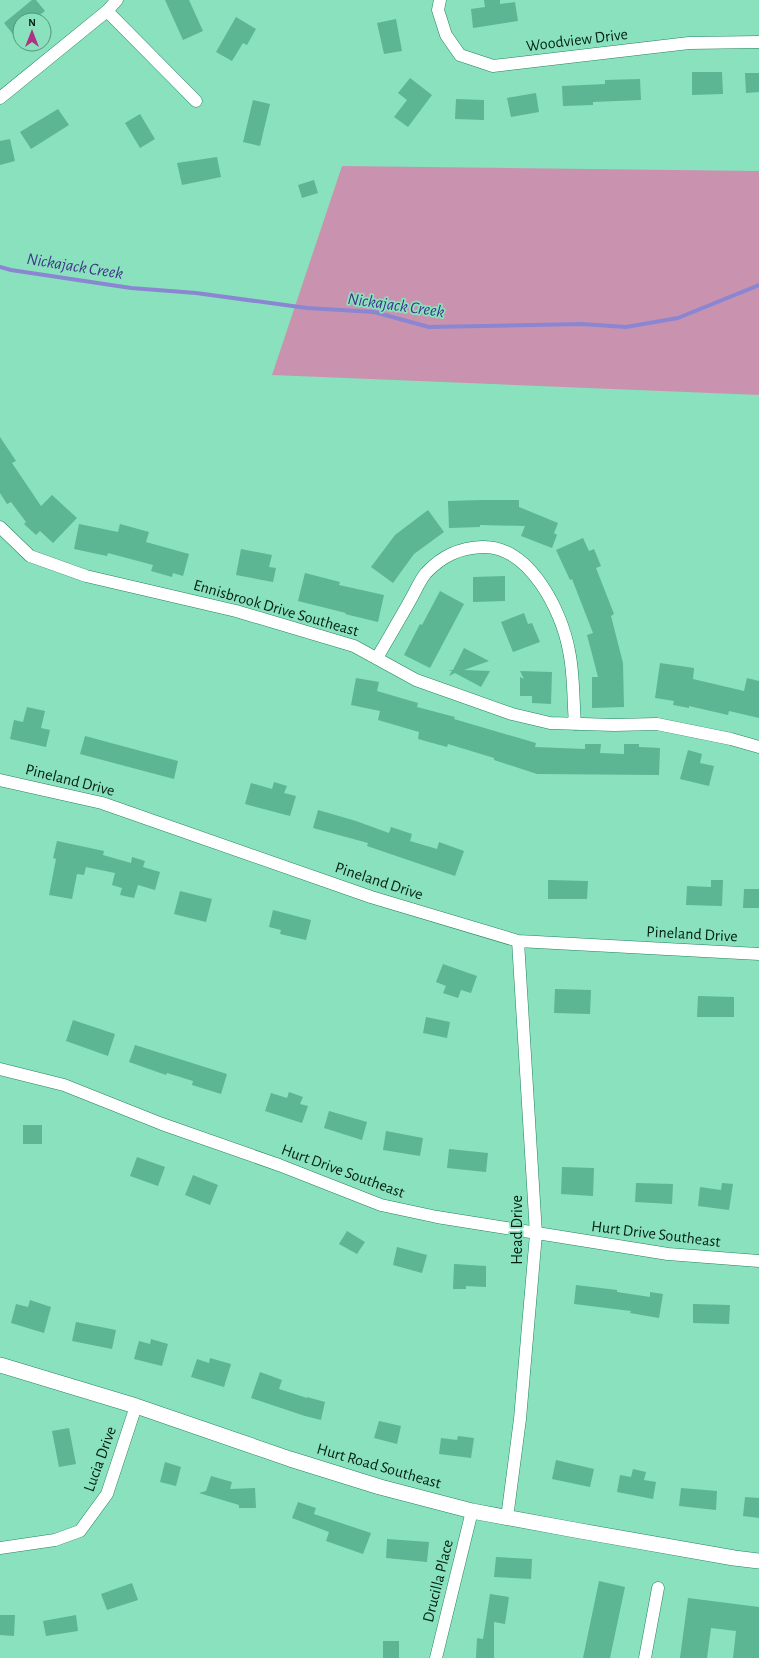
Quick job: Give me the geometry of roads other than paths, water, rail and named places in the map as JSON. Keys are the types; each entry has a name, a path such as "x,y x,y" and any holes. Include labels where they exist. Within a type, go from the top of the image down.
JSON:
{"street":[{"path":"0,98 107,11 117,0"},
{"name":"Woodview Drive","path":"440,0 438,10 446,35 460,55 493,66 689,43 759,42"},
{"path":"107,11 196,101"},
{"name":"Ennisbrook Drive Southeast","path":"0,527 30,556 86,576 236,611 354,646 416,680 512,714 550,723 614,725 657,724 731,739 759,747"},
{"path":"377,658 426,574 442,560 454,552 473,548 490,547 510,553 532,572 545,588 561,621 569,651 575,724"},
{"name":"Pineland Drive","path":"0,780 102,803 371,897 518,941 759,954"},
{"name":"Head Drive","path":"506,1518 520,1419 536,1234 518,941"},
{"name":"Hurt Drive Southeast","path":"0,1069 64,1085 162,1124 381,1205 437,1218 668,1254 759,1261"},
{"name":"Hurt Road Southeast","path":"0,1365 136,1406 334,1473 472,1511 734,1558 759,1560"},
{"name":"Lucia Drive","path":"0,1548 55,1540 80,1531 107,1494 136,1406"},
{"name":"Drucilla Place","path":"436,1658 472,1511"},
{"path":"645,1658 658,1588"}],"waterway":[{"name":"Nickajack Creek","path":"0,267 11,270 131,288 196,293 307,308 374,312 429,327 582,324 626,327 678,318 759,285"}]}
